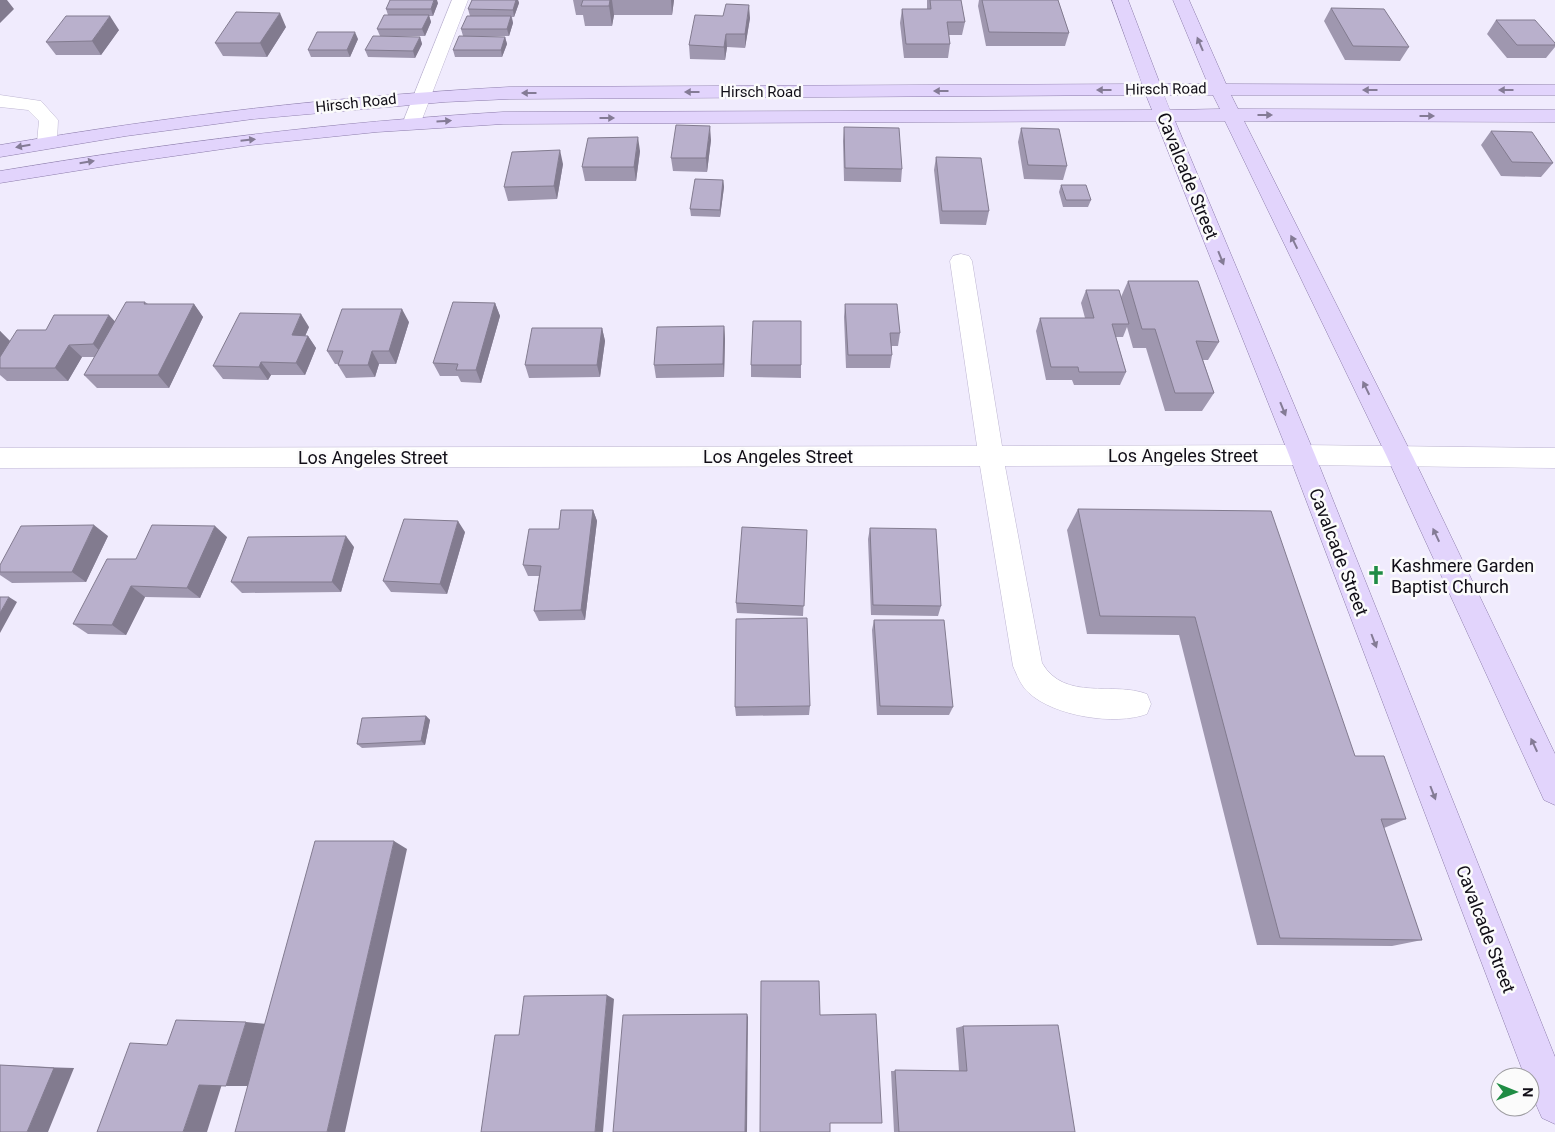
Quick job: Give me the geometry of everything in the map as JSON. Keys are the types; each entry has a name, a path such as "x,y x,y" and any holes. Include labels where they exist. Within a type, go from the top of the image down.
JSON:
{"main road":[{"name":"Cavalcade Street","path":"1120,0 1153,90 1302,455 1555,1104"},
{"path":"1181,0 1219,89 1400,457 1555,790"},
{"name":"Hirsch Road","path":"0,151 47,142 240,115 422,97 509,93 1219,89 1555,90"},
{"name":"Hirsch Road","path":"0,177 227,142 412,122 513,118 1232,115 1555,116"}],"street":[{"path":"412,122 460,0"},
{"path":"0,101 34,105 49,120 47,142"},
{"path":"961,261 991,456 1028,666 1038,682 1056,694 1092,704 1136,704"},
{"name":"Los Angeles Street","path":"0,458 1302,455 1555,458"}],"building":[{"path":"390,0 434,0 431,9 386,9"},
{"path":"472,0 516,0 513,10 468,9"},
{"path":"583,0 610,0 609,6 581,6"},
{"path":"930,0 961,0 965,22 947,22 950,44 906,44 902,9 931,9"},
{"path":"982,0 1058,0 1069,33 989,32"},
{"path":"726,4 749,5 745,34 726,34 724,47 689,45 695,15 723,16"},
{"path":"1331,8 1384,9 1409,47 1353,46"},
{"path":"236,12 280,13 260,43 215,43"},
{"path":"384,15 429,15 422,29 377,29"},
{"path":"66,16 110,16 92,41 46,42"},
{"path":"467,16 511,16 507,29 461,29"},
{"path":"1496,20 1535,20 1555,45 1517,45"},
{"path":"317,32 355,32 347,50 308,50"},
{"path":"373,36 420,37 413,51 365,50"},
{"path":"459,36 505,37 501,50 453,50"},
{"path":"676,125 710,126 706,158 671,158"},
{"path":"844,127 899,128 902,169 845,168"},
{"path":"1021,128 1059,129 1067,166 1028,165"},
{"path":"1491,131 1532,132 1553,163 1512,162"},
{"path":"638,137 634,167 582,167 588,138"},
{"path":"560,150 554,186 504,187 512,152"},
{"path":"936,157 981,158 989,211 942,211"},
{"path":"695,179 723,180 720,210 690,209"},
{"path":"1061,185 1086,185 1091,200 1066,200"},
{"path":"1128,281 1198,281 1219,342 1196,341 1214,393 1175,393 1155,329 1142,329"},
{"path":"1086,290 1119,290 1129,324 1112,324 1126,372 1079,372 1078,367 1051,367 1040,318 1094,318"},
{"path":"126,302 194,304 158,375 84,375"},
{"path":"453,302 495,303 476,370 456,370 458,364 433,363"},
{"path":"845,304 897,304 900,333 890,333 892,355 848,355"},
{"path":"342,309 402,309 389,351 372,351 368,365 338,365 343,351 327,351"},
{"path":"240,313 301,314 292,335 308,336 296,363 261,362 259,367 213,366"},
{"path":"54,315 109,315 93,344 69,345 55,368 0,368 0,357 17,330 46,330"},
{"path":"753,321 801,321 801,365 751,365"},
{"path":"724,326 723,364 654,365 657,327"},
{"path":"532,328 602,328 597,365 525,365"},
{"path":"1078,509 1271,511 1355,756 1384,756 1406,819 1381,819 1422,940 1280,938 1195,617 1100,616"},
{"path":"561,510 593,510 581,610 534,611 541,566 523,565 529,529 559,529"},
{"path":"404,519 458,521 440,584 383,581"},
{"path":"94,525 72,572 0,572 0,565 21,526"},
{"path":"152,525 215,526 187,588 131,586 112,625 73,624 107,559 136,559"},
{"path":"742,527 807,530 804,606 736,603"},
{"path":"870,528 936,529 941,606 873,605"},
{"path":"346,536 332,582 231,582 248,537"},
{"path":"0,597 9,597 0,613"},
{"path":"807,618 810,706 735,707 736,619"},
{"path":"874,620 944,620 953,707 880,706"},
{"path":"426,716 421,741 357,744 362,718"},
{"path":"315,841 394,841 327,1132 235,1132"},
{"path":"761,981 819,981 820,1015 876,1014 882,1123 830,1123 830,1132 760,1132"},
{"path":"607,995 595,1132 481,1132 495,1035 519,1035 524,996"},
{"path":"747,1014 745,1132 613,1132 623,1015"},
{"path":"176,1020 246,1022 226,1086 199,1085 183,1132 97,1132 130,1043 167,1045"},
{"path":"1058,1025 1075,1132 899,1132 895,1070 967,1071 963,1026"},
{"path":"0,1065 54,1068 27,1132 0,1132"}],"place":[{"name":"Kashmere Garden Baptist Church","path":"1376,575"}]}
